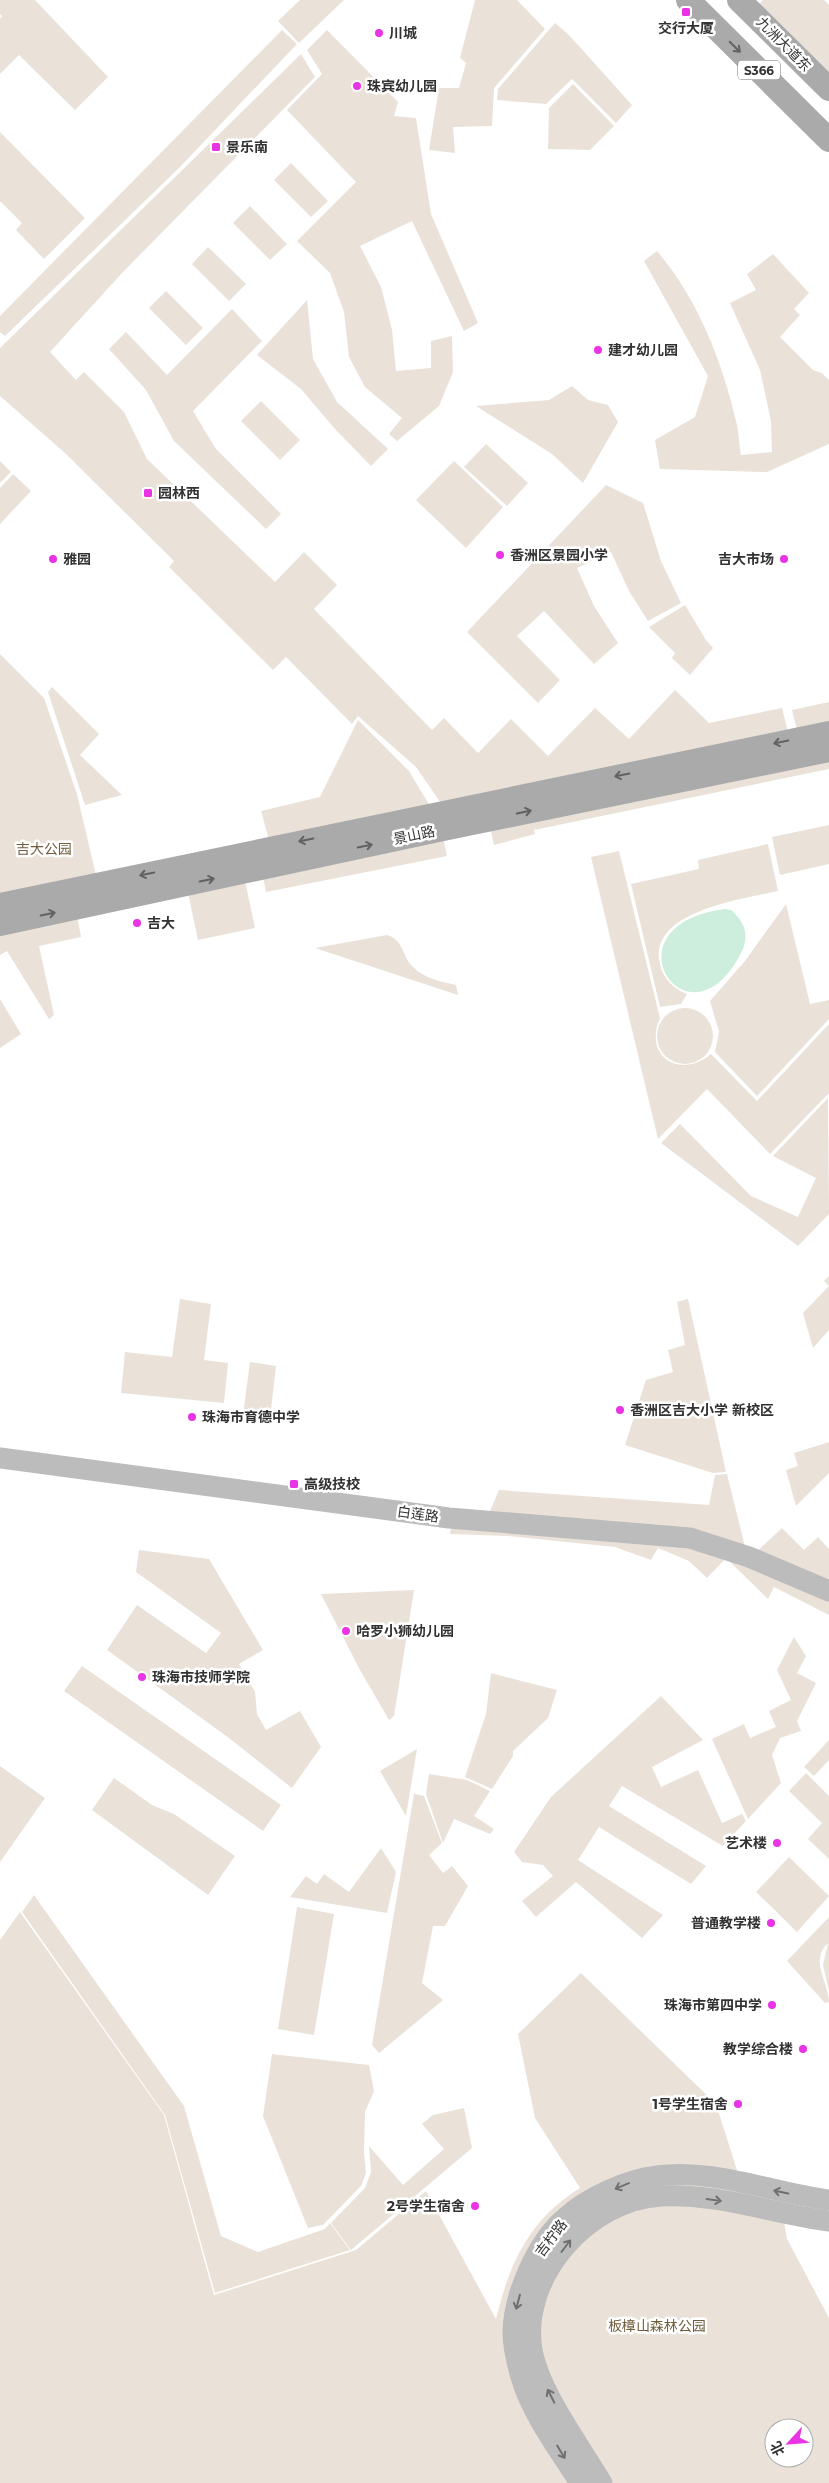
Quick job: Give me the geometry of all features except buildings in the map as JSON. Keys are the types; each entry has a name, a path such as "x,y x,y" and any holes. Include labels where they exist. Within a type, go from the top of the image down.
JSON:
{"main road":[{"name":"S366","path":"688,0 829,140"},
{"name":"九洲大道东","path":"740,0 829,89"},
{"name":"景山路","path":"0,905 829,733"},
{"name":"景山路","path":"0,924 470,823 829,750"},
{"name":"白莲路","path":"0,1458 449,1518 690,1538 749,1557 829,1591"},
{"name":"吉柠路","path":"580,2483 535,2408 522,2380 513,2333 516,2303 527,2274 542,2246 564,2218 602,2195 627,2184 656,2176 710,2177 829,2200"},
{"name":"吉柠路","path":"602,2483 551,2398 532,2350 532,2312 538,2295 548,2273 574,2235 614,2210 638,2199 661,2196 689,2196 720,2200 829,2221"}],"green space":[{"path":"0,0 35,0 108,77 75,110 19,55 0,74 0,19 2,16 0,14"},
{"path":"300,0 344,0 299,43 278,21"},
{"path":"475,0 517,0 545,29 494,88 492,126 453,127 455,153 429,150 439,88 459,88 466,63 460,58"},
{"path":"763,0 824,0 829,5 829,80 755,8"},
{"path":"555,23 569,35 632,105 616,123 572,79 546,104 497,100 498,89"},
{"path":"282,30 297,44 180,167 5,336 0,332 0,316"},
{"path":"327,30 398,102 394,116 416,118 431,214 478,323 464,331 412,221 360,246 381,287 392,330 396,371 431,368 431,341 452,336 453,372 439,406 397,441 389,434 402,418 365,387 349,357 344,312 330,273 297,241 356,182 287,110 322,74 307,50"},
{"path":"301,54 315,77 122,273 50,352 76,380 84,372 124,412 147,459 275,582 304,552 337,585 314,609 432,730 444,718 478,753 511,719 548,756 595,708 629,739 675,690 709,723 782,708 789,736 443,806 416,767 358,716 352,724 286,657 273,670 169,567 174,561 65,453 0,396 0,348"},
{"path":"573,84 614,126 590,150 548,149 549,108"},
{"path":"0,132 85,218 44,259 16,230 22,223 0,201"},
{"path":"291,163 328,201 311,217 274,180"},
{"path":"250,206 287,244 270,260 233,223"},
{"path":"208,247 246,284 229,301 192,264"},
{"path":"657,251 684,289 706,331 730,398 738,429 741,455 772,452 771,421 760,370 730,303 756,290 747,274 773,254 809,293 794,309 800,315 780,337 813,370 822,373 829,380 829,444 767,472 660,469 655,440 695,417 708,376 644,261"},
{"path":"166,291 203,328 186,345 149,308"},
{"path":"307,300 313,359 337,402 388,449 371,466 335,429 301,389 257,355"},
{"path":"232,309 262,341 193,411 216,449 281,514 266,529 174,441 146,390 109,349 126,332 167,375"},
{"path":"572,386 588,400 608,405 618,422 583,483 552,454 476,406 549,400"},
{"path":"261,401 300,440 280,460 241,421"},
{"path":"486,444 528,483 507,506 464,467"},
{"path":"0,461 11,472 0,483"},
{"path":"454,461 503,507 466,548 416,500"},
{"path":"13,474 31,491 0,524 0,488"},
{"path":"606,485 643,503 661,561 681,603 648,621 629,591 611,552 577,568 594,606 618,643 594,664 544,611 517,636 560,680 538,703 467,632"},
{"path":"685,605 706,640 713,648 690,675 672,658 675,653 649,627"},
{"name":"吉大公园","path":"0,654 44,698 77,794 98,884 0,905"},
{"path":"52,687 99,734 80,755 122,795 85,805 48,692"},
{"path":"829,702 829,727 798,734 792,710"},
{"path":"358,720 409,771 431,808 270,843 261,811 320,797"},
{"path":"829,752 829,769 534,830 535,834 494,845 489,822"},
{"path":"829,825 829,864 780,875 772,837"},
{"path":"442,833 447,856 266,892 262,872"},
{"path":"768,844 778,891 743,898 701,911 683,920 668,931 660,946 661,969 670,983 687,994 681,1004 660,1007 631,884 699,869 698,860"},
{"path":"619,851 660,1018 656,1032 656,1043 660,1053 668,1060 677,1064 688,1065 711,1054 757,1101 829,1024 829,1093 770,1154 707,1089 658,1139 591,857"},
{"path":"244,876 255,928 198,940 187,888"},
{"path":"786,904 810,1004 829,1000 829,1019 757,1096 715,1052 719,1032 710,1001 745,961"},
{"path":"76,910 81,937 39,946 54,1015 49,1019 7,951 0,955 0,927"},
{"path":"387,935 397,940 409,962 417,971 433,979 456,985 458,995 315,948"},
{"path":"0,999 21,1034 0,1048"},
{"path":"685,1008 696,1010 705,1016 711,1025 713,1036 711,1047 705,1056 696,1062 685,1064 674,1062 665,1056 659,1047 657,1036 659,1025 665,1016 674,1010"},
{"path":"828,1098 829,1214 798,1246 661,1143 680,1124 751,1196 798,1217 816,1178 773,1156"},
{"path":"829,1276 829,1286 824,1281"},
{"path":"829,1286 829,1330 813,1348 803,1313"},
{"path":"180,1299 211,1304 204,1360 228,1363 224,1403 121,1393 125,1352 172,1357"},
{"path":"688,1299 726,1472 713,1473 625,1445 646,1380 673,1372 668,1350 685,1345 677,1302"},
{"path":"250,1362 276,1366 270,1419 243,1415"},
{"path":"829,1442 829,1473 796,1506 786,1470 798,1466 794,1453"},
{"path":"727,1474 746,1551 488,1516 499,1490 709,1505 715,1475"},
{"path":"452,1520 690,1540 829,1593 829,1615 774,1587 768,1599 726,1558 707,1578 689,1561 658,1548 651,1560 615,1547 508,1536 450,1534"},
{"path":"782,1528 804,1550 818,1537 829,1549 829,1586 754,1554"},
{"path":"139,1550 209,1559 263,1650 239,1664 255,1692 257,1714 266,1730 300,1711 321,1747 292,1788 229,1738 107,1650 137,1605 206,1653 221,1633 136,1572"},
{"path":"414,1590 394,1716 389,1720 360,1670 321,1594"},
{"path":"794,1637 806,1656 797,1673 816,1683 797,1721 801,1731 780,1738 772,1755 781,1783 748,1819 712,1739 744,1724 750,1738 776,1727 769,1711 791,1700 777,1670"},
{"path":"82,1666 281,1805 263,1831 64,1691"},
{"path":"491,1673 557,1690 548,1718 513,1751 513,1756 492,1789 465,1777 486,1714"},
{"path":"661,1696 703,1740 652,1767 661,1787 698,1770 722,1823 742,1814 746,1821 723,1846 622,1786 609,1806 706,1866 691,1884 599,1827 578,1860 663,1915 642,1938 576,1882 536,1917 522,1901 553,1876 543,1865 522,1862 514,1852 551,1797"},
{"path":"829,1740 829,1760 814,1776 804,1767"},
{"path":"417,1749 406,1816 380,1771"},
{"path":"0,1766 45,1798 0,1862"},
{"path":"806,1773 829,1796 829,1859 808,1839 822,1823 789,1791"},
{"path":"429,1774 467,1780 490,1791 474,1816 494,1829 490,1834 454,1819 443,1843 426,1794"},
{"path":"114,1778 152,1805 174,1814 235,1856 208,1895 92,1810"},
{"path":"414,1794 424,1796 442,1843 429,1855 443,1873 452,1866 468,1886 445,1926 433,1926 422,1983 443,2000 379,2053 372,2045"},
{"path":"381,1848 396,1872 387,1913 290,1897 306,1876 317,1884 324,1874 349,1892"},
{"path":"789,1857 829,1896 797,1932 756,1892"},
{"path":"34,1895 184,2106 221,2236 258,2252 325,2229 330,2223 350,2250 215,2293 165,2115 22,1912"},
{"path":"297,1907 334,1914 314,2035 278,2029"},
{"name":"板樟山森林公园","path":"20,1912 164,2115 214,2295 356,2250 426,2191 496,2319 508,2279 524,2244 547,2214 562,2200 580,2188 535,2118 518,2034 581,1973 716,2104 741,2183 779,2192 787,2239 829,2318 829,2483 0,2483 0,1940"},
{"path":"829,1917 829,1991 823,1965 828,1943 820,1957 821,1972 829,2002 825,2003 787,1961"},
{"path":"272,2054 369,2065 374,2091 365,2112 364,2152 366,2173 361,2186 323,2225 308,2228 263,2116"},
{"path":"464,2108 472,2148 351,2250 331,2223 365,2188 371,2172 369,2146 403,2185 444,2149 422,2124 433,2115"}],"shaded area":[{"path":"725,909 731,910 743,924 745,941 741,953 720,981 699,992 680,989 667,976 661,957 667,937 688,920"}],"place":[{"name":"交行大厦","path":"686,12"},
{"name":"川城","path":"379,33"},
{"name":"珠宾幼儿园","path":"357,86"},
{"name":"景乐南","path":"216,147"},
{"name":"建才幼儿园","path":"598,350"},
{"name":"园林西","path":"148,493"},
{"name":"香洲区景园小学","path":"500,555"},
{"name":"雅园","path":"53,559"},
{"name":"吉大市场","path":"784,559"},
{"name":"吉大","path":"137,923"},
{"name":"香洲区吉大小学 新校区","path":"620,1410"},
{"name":"珠海市育德中学","path":"192,1417"},
{"name":"高级技校","path":"294,1484"},
{"name":"哈罗小狮幼儿园","path":"346,1631"},
{"name":"珠海市技师学院","path":"142,1677"},
{"name":"艺术楼","path":"777,1843"},
{"name":"普通教学楼","path":"771,1923"},
{"name":"珠海市第四中学","path":"772,2005"},
{"name":"教学综合楼","path":"803,2049"},
{"name":"1号学生宿舍","path":"738,2104"},
{"name":"2号学生宿舍","path":"475,2206"}]}
